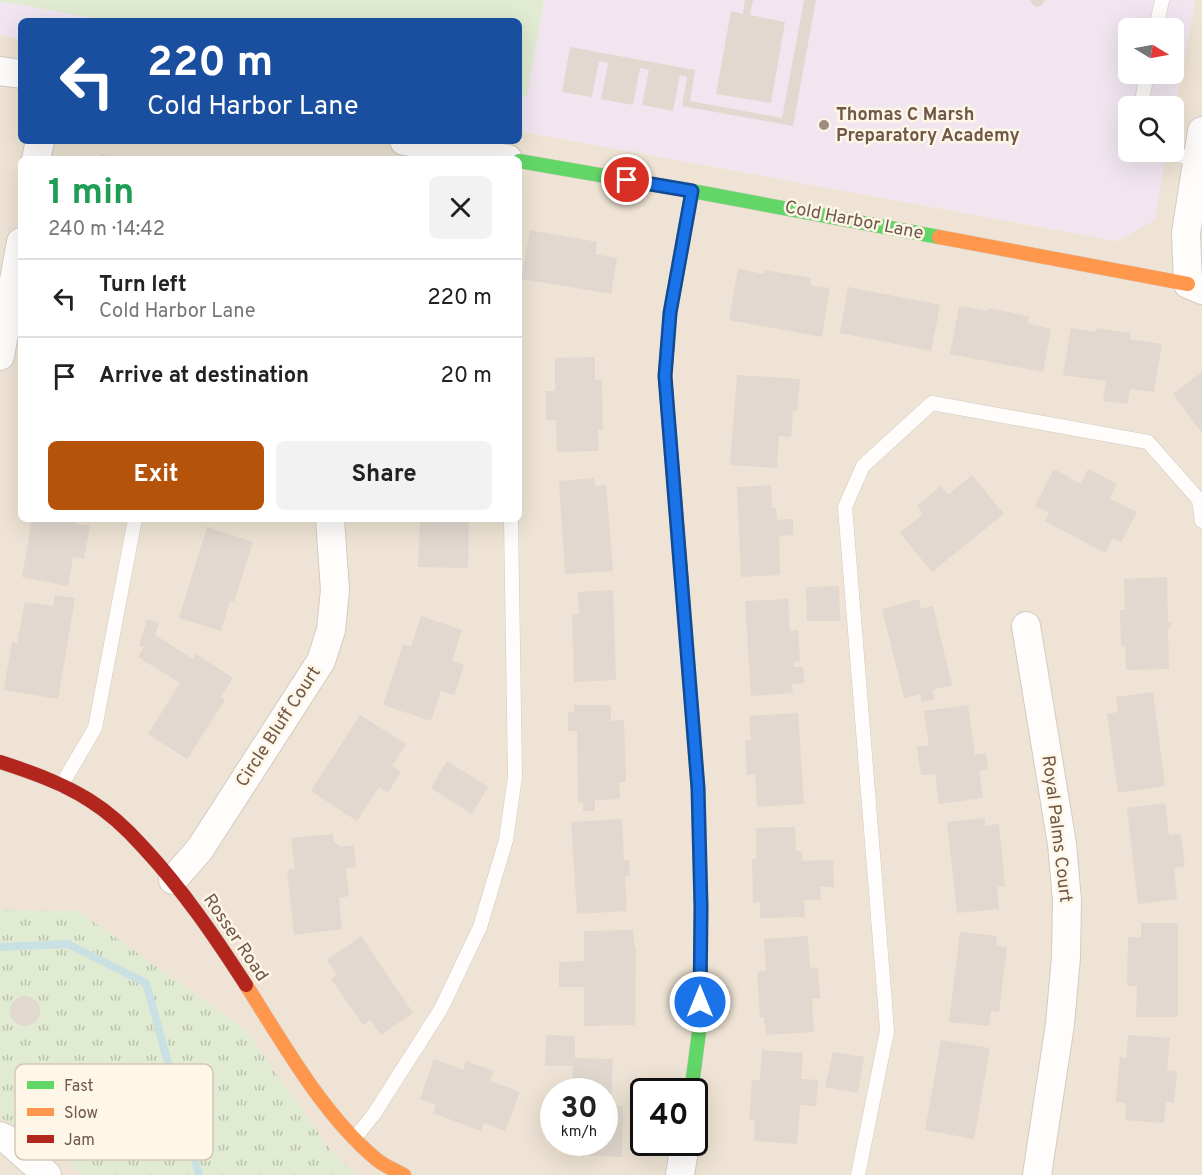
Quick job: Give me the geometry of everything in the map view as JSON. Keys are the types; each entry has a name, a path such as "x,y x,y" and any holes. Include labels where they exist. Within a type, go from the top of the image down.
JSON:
{"street":[{"path":"0,71 18,74"},
{"path":"1195,287 1186,233 1202,131"},
{"path":"421,144 491,156"},
{"name":"Cold Harbor Lane","path":"522,162 692,191 1195,287"},
{"path":"692,191 670,313 665,376 698,788 701,907 700,1025 694,1078"},
{"path":"0,356 18,258"},
{"name":"Circle Bluff Court","path":"173,880 200,849 321,661 331,630 335,590 330,522"},
{"name":"Royal Palms Court","path":"1026,626 1062,844 1067,900 1066,957 1060,1024 1037,1175"},
{"name":"Rosser Road","path":"0,762 26,770 88,799 108,813 138,840 173,880 208,928 335,1118 380,1162 404,1175"},
{"path":"0,1136 15,1146"},
{"path":"680,1175 683,1156"},
{"path":"30,1160 47,1175"}],"lane":[{"path":"1158,18 1162,0"},
{"path":"1184,156 1197,158"},
{"path":"858,1175 886,1030 884,979 845,507 863,466 932,404 1148,442 1199,500 1202,521"},
{"path":"61,786 95,728 134,522"},
{"path":"354,1139 374,1114 441,1009 480,927 506,840 515,777 511,522"}],"shaded area":[{"name":"Thomas C Marsh Preparatory Academy","path":"0,0 1195,0 1184,60 1184,18 1118,18 1118,84 1180,84 1177,96 1118,96 1118,162 1165,162 1155,220 1117,241 522,132 522,18 18,18 18,38 0,35"},
{"path":"1195,0 1202,0 1202,1175 0,1175 0,35 18,38 18,144 522,144 522,132 1117,241 1161,162 1184,162 1184,96 1177,96 1180,84 1184,84 1184,60"}],"green space":[{"path":"544,0 527,96 522,95 522,18 94,18 0,1"},
{"path":"0,910 78,911 245,1029 332,1152 357,1175 82,1175 66,1160 213,1160 213,1064 15,1064 15,1126 0,1117"}],"building":[{"path":"745,0 753,0 750,15 785,22 771,103 716,94 731,11 743,14"},
{"path":"804,0 816,0 793,126 682,106 687,77 680,75 673,111 642,105 649,70 640,68 633,105 601,99 608,63 599,61 592,97 562,92 570,47 695,70 690,101 782,118"},
{"path":"1030,0 1045,0 1037,7"},
{"path":"530,230 597,242 595,254 617,258 611,294 522,279"},
{"path":"738,269 764,274 765,270 811,278 810,285 830,288 822,337 729,320"},
{"path":"848,287 940,305 931,351 840,333"},
{"path":"959,306 987,311 988,308 1029,316 1028,324 1051,329 1043,372 950,354"},
{"path":"1071,328 1095,332 1096,328 1131,333 1130,339 1162,344 1154,392 1130,389 1127,404 1103,401 1106,381 1063,375"},
{"path":"595,357 595,380 602,380 603,430 598,430 599,451 557,452 556,420 546,420 546,391 555,391 555,358"},
{"path":"1202,372 1202,433 1173,394"},
{"path":"737,375 800,379 797,411 793,411 791,437 779,436 777,468 730,465"},
{"path":"1054,469 1081,484 1088,469 1117,484 1110,499 1137,512 1121,542 1113,538 1105,553 1045,521 1049,513 1035,506"},
{"path":"972,475 1004,514 932,572 900,533 923,514 917,506 941,486 948,495"},
{"path":"594,478 595,486 606,485 613,571 565,574 559,481"},
{"path":"771,485 772,508 776,508 777,520 793,519 793,535 779,536 780,575 741,577 737,487"},
{"path":"31,522 77,522 77,524 90,526 84,559 73,557 68,586 22,577"},
{"path":"420,522 469,522 468,568 418,567"},
{"path":"207,527 253,542 234,602 230,601 221,631 179,618"},
{"path":"1167,577 1168,622 1171,621 1171,628 1168,628 1169,669 1126,670 1125,646 1121,646 1120,610 1125,610 1124,579"},
{"path":"839,586 840,621 807,621 806,587"},
{"path":"613,590 616,680 574,682 572,614 579,614 578,592"},
{"path":"55,595 75,598 58,699 4,690 12,642 17,643 25,602 53,606"},
{"path":"788,599 790,631 798,630 800,661 794,662 794,667 803,667 805,683 792,684 793,693 751,696 745,601"},
{"path":"919,599 921,609 933,606 952,685 932,690 935,699 922,702 920,694 904,698 882,609"},
{"path":"421,616 462,630 452,661 464,665 454,695 441,691 431,721 383,705 403,644 411,647"},
{"path":"147,619 159,623 155,635 193,659 196,654 233,678 221,697 225,700 187,759 148,734 180,683 138,657 144,647 139,646"},
{"path":"1153,692 1165,786 1118,793 1107,714 1118,712 1116,697"},
{"path":"574,705 611,705 611,721 624,720 626,782 619,782 620,799 595,800 595,811 583,811 583,803 578,803 577,731 568,731 568,712 574,712"},
{"path":"968,705 975,755 986,753 988,769 979,771 983,798 939,804 935,774 921,775 917,747 929,745 924,711"},
{"path":"798,713 804,804 757,807 755,774 747,775 745,741 751,740 749,716"},
{"path":"360,715 406,744 392,766 401,772 388,793 379,787 357,821 311,791"},
{"path":"447,761 488,787 472,814 431,788"},
{"path":"1165,803 1169,835 1181,834 1185,866 1174,868 1177,899 1138,904 1127,808"},
{"path":"985,818 985,826 999,824 1005,886 997,887 999,909 957,913 947,822"},
{"path":"622,819 624,860 629,860 630,876 625,877 627,911 577,914 571,822"},
{"path":"795,827 796,851 802,851 802,861 833,860 834,887 820,887 821,900 804,900 805,917 760,918 760,902 753,903 752,859 756,859 756,828"},
{"path":"333,834 334,841 340,847 354,845 356,867 346,868 349,896 339,898 342,929 294,935 287,870 295,869 291,838"},
{"path":"1141,923 1178,923 1178,1017 1136,1017 1137,986 1127,986 1128,937 1141,937"},
{"path":"633,930 634,946 636,946 635,1025 584,1026 584,987 559,987 559,962 584,961 584,931"},
{"path":"960,932 997,936 996,946 1007,947 999,1012 991,1011 989,1026 949,1022"},
{"path":"361,936 413,1013 381,1035 370,1020 363,1025 331,979 337,975 327,960"},
{"path":"808,936 810,968 818,967 820,999 812,999 814,1032 766,1035 764,1017 760,1017 757,972 766,971 764,939"},
{"path":"25,996 36,1000 40,1011 36,1022 25,1026 14,1022 10,1011 14,1000"},
{"path":"546,1035 575,1036 575,1058 613,1059 612,1078 573,1078 573,1066 545,1066"},
{"path":"1128,1035 1170,1038 1167,1070 1177,1071 1174,1103 1166,1102 1164,1123 1125,1120 1126,1103 1116,1102 1120,1057 1126,1058"},
{"path":"941,1040 990,1048 974,1139 925,1130"},
{"path":"762,1050 803,1053 801,1079 818,1080 816,1106 800,1105 797,1144 754,1141 755,1121 749,1120 752,1080 760,1080"},
{"path":"833,1052 864,1057 858,1093 825,1087"},
{"path":"434,1059 463,1070 466,1061 494,1071 490,1081 520,1092 505,1131 484,1123 481,1131 433,1113 436,1105 420,1099"},
{"path":"618,1106 623,1106 622,1157 597,1156 618,1156"}],"waterway":[{"path":"0,947 68,944 146,983 168,1064"},
{"path":"195,1160 199,1175"}],"traffic: fast":[{"path":"522,162 939,237"},
{"path":"668,341 670,313 692,191"},
{"path":"682,586 698,788 701,907 700,1025 693,1078"}],"traffic: slow":[{"path":"939,237 1188,284"},
{"path":"246,985 321,1100 376,1159 404,1175"}],"traffic: jam":[{"path":"668,341 665,376 682,586"},
{"path":"0,762 68,788 97,805 118,822 138,841 185,897 246,985"}],"place":[{"name":"Thomas C Marsh Preparatory Academy","path":"824,125"}],"route":[{"path":"627,180 692,191 670,313 665,376 698,788 701,907 700,1002"}]}
